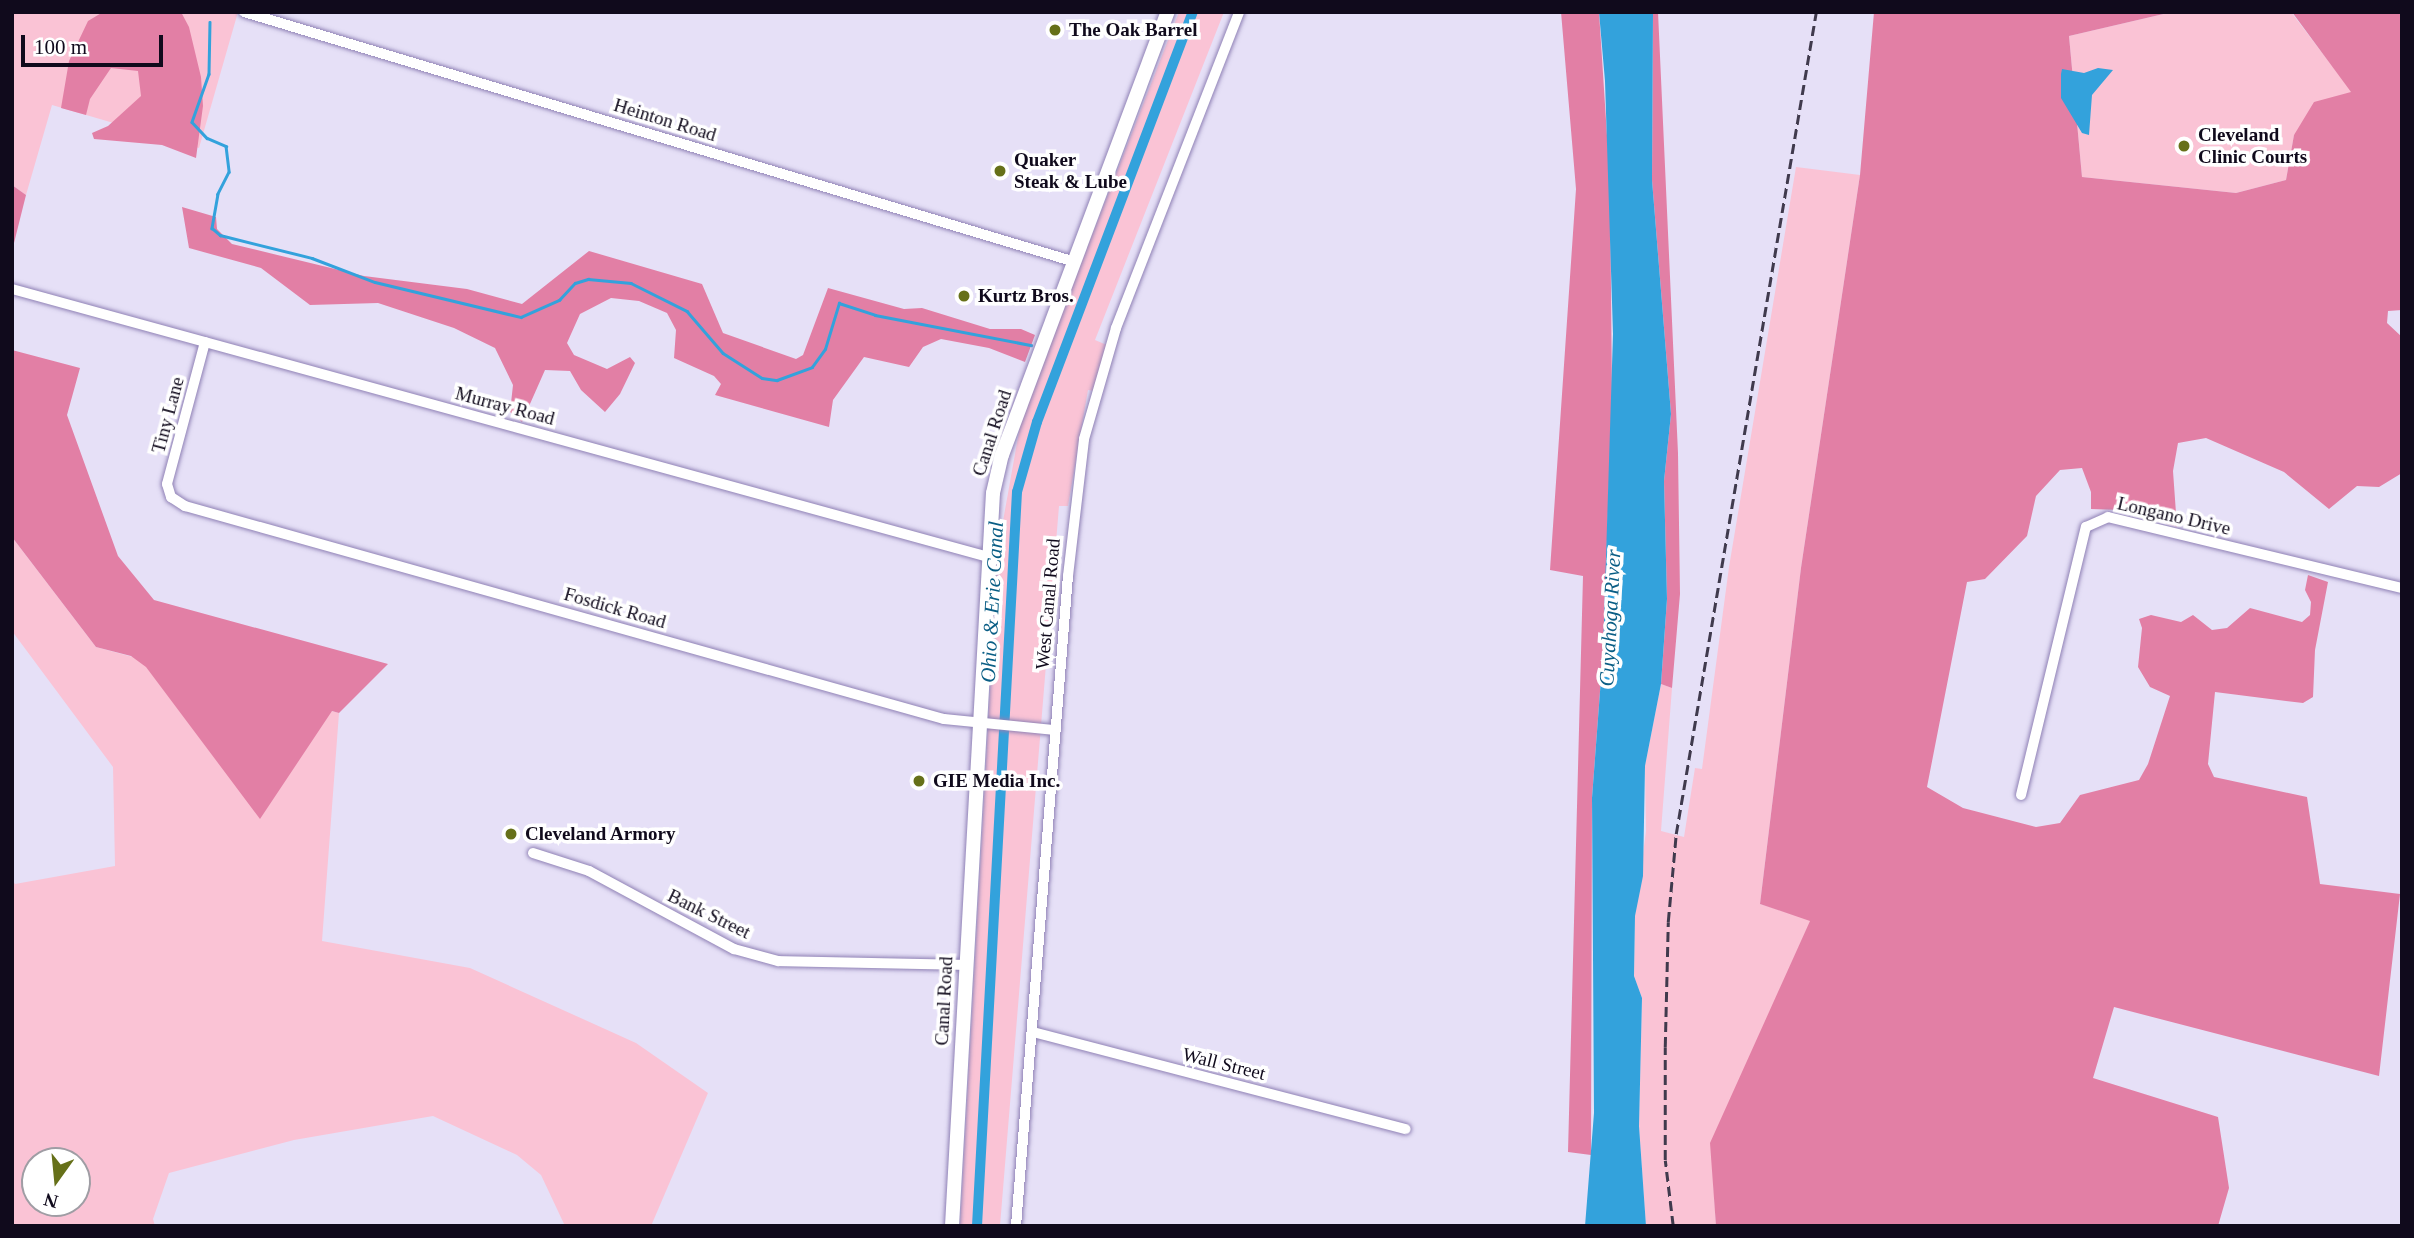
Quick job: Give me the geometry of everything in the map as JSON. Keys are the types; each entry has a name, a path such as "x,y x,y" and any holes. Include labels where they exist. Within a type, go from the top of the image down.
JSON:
{"main road":[{"name":"Canal Road","path":"953,1226 965,965 986,726 988,557 993,493 1002,455 1168,12"}],"street":[{"name":"Heinton Road","path":"244,12 1075,261"},
{"name":"West Canal Road","path":"1016,1226 1075,491 1091,407 1123,308 1239,12"},
{"name":"Murray Road","path":"12,289 988,557"},
{"name":"Tiny Lane","path":"171,497 167,484 205,342"},
{"name":"Fosdick Road","path":"171,497 212,513 986,726 1055,730"},
{"name":"Longano Drive","path":"2021,795 2087,527 2108,517 2402,588"},
{"name":"Bank Street","path":"533,853 589,871 733,949 778,961 965,965"},
{"name":"Wall Street","path":"1033,1032 1406,1129"}],"shaded area":[{"path":"12,12 238,12 199,148 52,105 26,195 12,185"},
{"path":"103,12 181,12 189,27 201,77 203,106 196,158 162,145 94,139 92,133 108,126 141,96 138,71 111,68 90,99 86,115 61,108 69,61 88,21"},
{"path":"1179,12 1224,12 1095,340 1109,346 1094,391 1088,390 1068,506 1059,506 1000,1226 960,1226 998,549 1022,415"},
{"path":"1561,12 1599,12 1610,182 1612,398 1603,652 1592,798 1591,1155 1568,1152 1583,576 1550,570 1576,189"},
{"path":"1653,12 1658,12 1678,453 1680,594 1672,688 1661,684 1667,599 1664,481 1671,414 1652,180"},
{"path":"1874,12 2172,12 2069,36 2082,177 2236,193 2286,180 2294,135 2314,102 2351,92 2292,12 2402,12 2402,310 2388,311 2387,323 2402,337 2402,473 2379,487 2357,486 2329,509 2284,472 2206,438 2178,443 2173,471 2177,527 2120,510 2091,509 2091,492 2082,468 2060,470 2036,496 2027,536 1985,579 1967,582 1927,787 1963,808 2036,827 2060,823 2080,795 2139,780 2148,764 2170,696 2150,687 2138,667 2142,628 2139,619 2151,615 2181,622 2193,615 2212,630 2227,628 2250,608 2302,622 2310,615 2311,602 2305,590 2308,575 2328,582 2315,650 2313,697 2303,703 2215,692 2208,764 2214,777 2307,797 2320,884 2400,894 2379,1076 2114,1007 2093,1078 2218,1117 2229,1188 2218,1226 1716,1226 1710,1143 1810,921 1760,904 1801,568 1860,175"},
{"path":"2172,12 2291,12 2352,92 2294,135 2286,180 2236,193 2082,177 2069,36"},
{"path":"1796,167 1860,175 1801,568 1760,904 1811,920 1711,1143 1716,1226 1646,1226 1639,1126 1642,998 1634,976 1635,916 1646,831 1645,766 1661,684 1672,688 1661,831 1684,837 1695,768 1702,769 1729,567"},
{"path":"12,185 26,195 12,251"},
{"path":"182,207 216,217 217,229 232,244 364,276 467,289 522,304 589,251 702,284 723,333 796,359 803,355 828,288 904,309 922,308 990,329 1021,329 1035,335 1025,362 989,348 941,339 923,347 909,367 864,357 833,400 829,427 715,395 721,384 714,376 674,358 676,330 667,313 639,301 611,298 580,314 567,343 574,355 607,369 630,357 635,363 620,394 605,412 581,390 570,371 545,370 522,422 510,412 513,385 495,348 454,328 378,303 310,305 261,268 189,248"},
{"path":"12,350 80,368 67,415 118,556 154,600 388,664 339,713 332,711 260,819 146,667 131,656 96,647 12,537"},
{"path":"12,537 96,647 339,713 322,941 470,968 636,1043 708,1093 651,1226 565,1226 541,1175 517,1155 433,1116 294,1140 169,1173 153,1219 155,1226 12,1226 12,880 15,884 115,866 113,767 12,631"}],"water":[{"name":"Cuyahoga River","path":"1599,12 1653,12 1652,180 1671,414 1664,481 1667,599 1661,684 1645,766 1643,876 1635,916 1634,976 1642,998 1639,1126 1646,1226 1585,1226 1594,1113 1592,798 1603,652 1613,334 1605,81"},
{"path":"2098,68 2113,70 2092,95 2089,135 2082,133 2061,98 2061,74 2062,69 2084,73"}],"waterway":[{"name":"Ohio & Erie Canal","path":"977,1226 1017,492 1037,422 1193,12"},
{"path":"210,22 209,74 192,122 207,138 226,146 229,172 218,194 212,228 220,235 312,258 375,282 521,317 559,300 575,283 588,279 631,283 687,311 723,353 762,378 777,380 812,367 825,349 839,303 875,315 1031,345"}],"railway":[{"path":"1673,1226 1665,1160 1665,1047 1668,922 1676,834 1816,12"}],"place":[{"name":"The Oak Barrel","path":"1055,30"},
{"name":"Cleveland Clinic Courts","path":"2184,146"},
{"name":"Quaker Steak & Lube","path":"1000,171"},
{"name":"Kurtz Bros.","path":"964,296"},
{"name":"GIE Media Inc.","path":"919,781"},
{"name":"Cleveland Armory","path":"511,834"}]}
